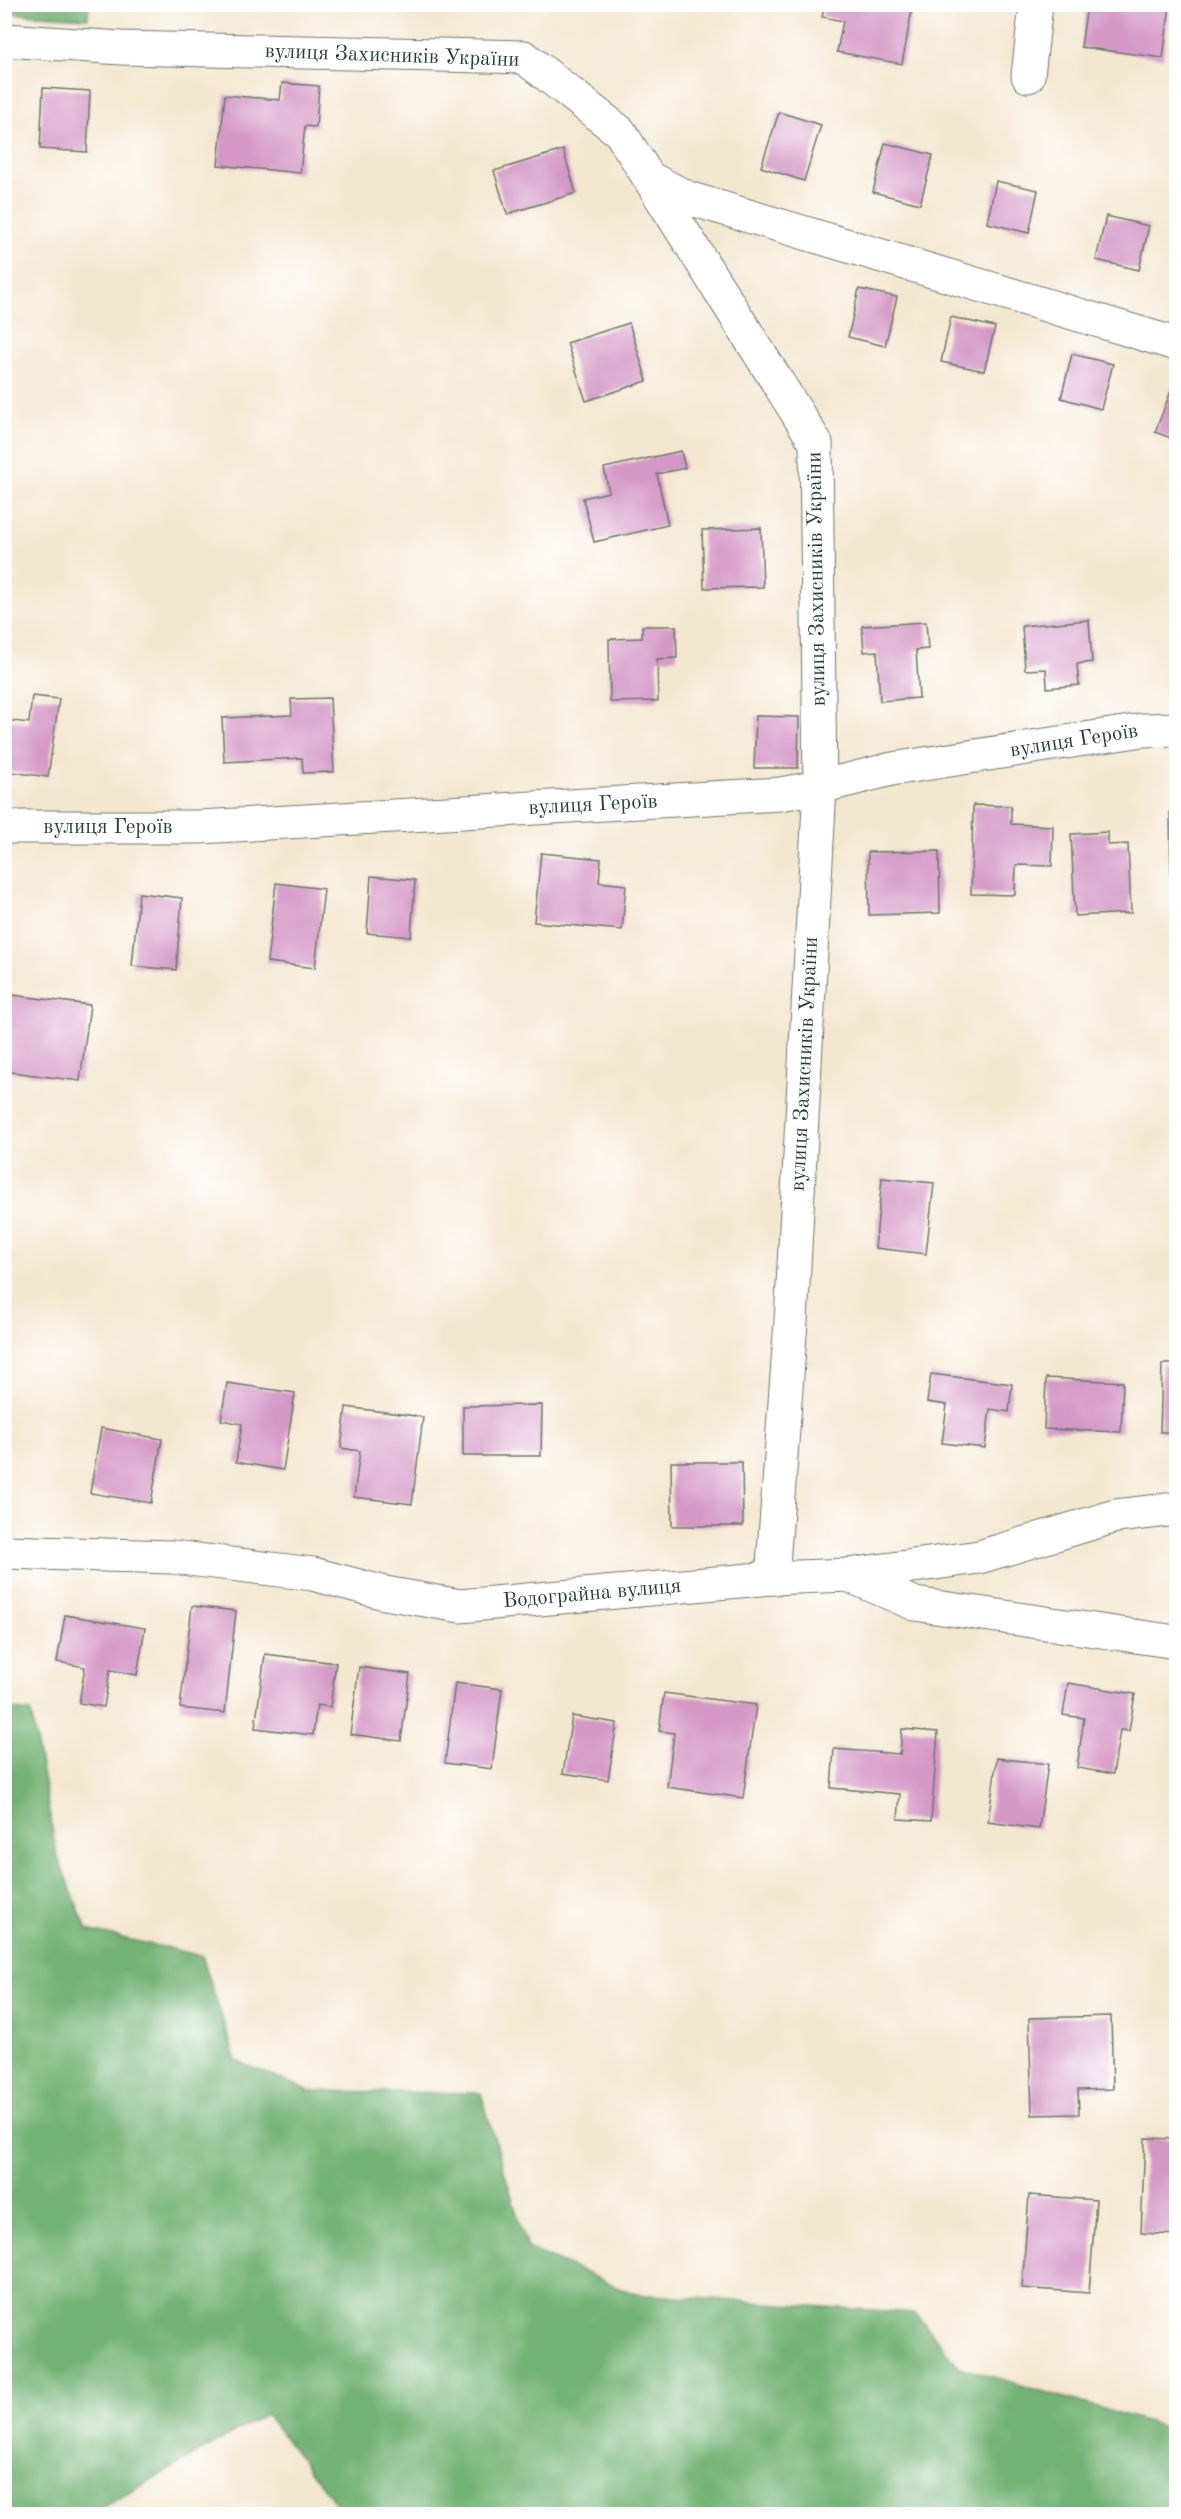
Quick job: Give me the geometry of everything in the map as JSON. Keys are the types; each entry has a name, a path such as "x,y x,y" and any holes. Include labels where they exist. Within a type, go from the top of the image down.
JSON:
{"street":[{"path":"1028,76 1036,4"},
{"name":"вулиця Захисників України","path":"4,40 121,48 524,57 620,132 816,443 820,787 791,1321 772,1578"},
{"path":"649,178 688,198 1176,344"},
{"name":"вулиця Героїв","path":"4,827 200,826 780,794 820,787 892,769 1143,730 1176,729"},
{"name":"Водограйна вулиця","path":"4,1552 184,1558 313,1574 385,1593 460,1606 772,1578 848,1575 979,1557 1116,1516 1176,1509"},
{"path":"848,1575 915,1604 1176,1642"}],"green space":[{"path":"4,5 89,5 88,18 5,13"},
{"path":"4,1708 31,1712 57,1855 87,1930 202,1956 236,2061 310,2091 481,2093 527,2248 635,2294 915,2313 959,2367 1176,2430 1176,2514 344,2514 266,2414 92,2514 5,2514"}],"building":[{"path":"825,4 913,4 902,64 837,52 843,21 822,17"},
{"path":"1087,5 1170,5 1163,58 1081,47"},
{"path":"282,83 319,86 316,127 305,126 300,173 218,165 225,95 280,100"},
{"path":"43,88 90,91 87,152 40,149"},
{"path":"779,112 821,125 804,181 761,167"},
{"path":"885,143 933,155 920,204 873,192"},
{"path":"563,150 576,193 507,214 494,171"},
{"path":"996,181 1038,190 1029,233 987,223"},
{"path":"1106,216 1149,226 1139,270 1096,260"},
{"path":"859,289 897,297 885,346 848,337"},
{"path":"951,317 995,327 984,371 941,362"},
{"path":"629,323 647,381 586,401 567,343"},
{"path":"1072,354 1113,364 1101,409 1061,398"},
{"path":"1176,378 1176,440 1155,432"},
{"path":"681,451 685,468 657,474 668,525 594,542 583,498 609,492 604,468"},
{"path":"761,528 763,587 704,588 702,530"},
{"path":"1089,620 1092,662 1077,664 1079,685 1047,688 1046,669 1025,670 1022,626"},
{"path":"926,622 928,649 916,650 919,698 880,701 877,651 864,652 862,626"},
{"path":"642,626 676,626 677,658 657,659 658,701 610,702 609,639 642,638"},
{"path":"32,696 59,699 48,777 4,771 5,720 29,723"},
{"path":"330,698 334,772 303,773 302,758 224,762 222,718 292,715 291,699"},
{"path":"756,716 799,717 798,768 754,768"},
{"path":"973,805 1011,806 1011,824 1053,826 1052,866 1016,865 1015,895 971,894"},
{"path":"1176,810 1176,881 1171,881 1170,811"},
{"path":"1108,832 1108,845 1128,844 1131,913 1075,916 1071,834"},
{"path":"939,851 940,913 869,915 868,852"},
{"path":"541,853 601,859 599,882 626,885 622,930 534,922"},
{"path":"371,876 415,880 411,937 367,933"},
{"path":"276,883 324,889 315,968 267,962"},
{"path":"139,893 182,898 176,970 132,966"},
{"path":"4,994 90,1005 80,1081 4,1071"},
{"path":"882,1178 934,1183 926,1254 875,1248"},
{"path":"1162,1364 1176,1364 1176,1432 1160,1432"},
{"path":"931,1374 1012,1384 1009,1412 990,1409 985,1448 942,1443 947,1405 927,1402"},
{"path":"1046,1378 1123,1382 1121,1432 1044,1429"},
{"path":"227,1383 295,1393 283,1470 236,1462 242,1424 221,1420"},
{"path":"542,1405 541,1456 463,1456 463,1406"},
{"path":"346,1407 423,1417 412,1504 354,1497 360,1451 341,1448"},
{"path":"101,1428 162,1439 151,1503 90,1493"},
{"path":"671,1462 742,1462 743,1526 672,1526"},
{"path":"192,1606 236,1611 225,1713 180,1708"},
{"path":"65,1615 145,1628 137,1675 110,1670 104,1707 79,1703 85,1667 57,1662"},
{"path":"265,1654 336,1663 330,1707 317,1705 313,1735 255,1728"},
{"path":"359,1667 410,1674 401,1741 350,1734"},
{"path":"455,1683 502,1689 492,1769 445,1763"},
{"path":"1068,1683 1135,1694 1129,1731 1120,1730 1113,1774 1077,1768 1084,1718 1063,1715"},
{"path":"664,1693 756,1705 743,1798 667,1787 674,1733 659,1731"},
{"path":"572,1716 617,1723 608,1780 563,1773"},
{"path":"902,1729 938,1732 931,1821 898,1819 900,1794 831,1788 834,1749 900,1754"},
{"path":"997,1758 1048,1764 1039,1829 988,1822"},
{"path":"1111,2016 1113,2089 1078,2090 1079,2114 1032,2115 1029,2018"},
{"path":"1145,2138 1176,2139 1176,2235 1141,2233"},
{"path":"1029,2195 1096,2200 1089,2293 1022,2288"}]}
